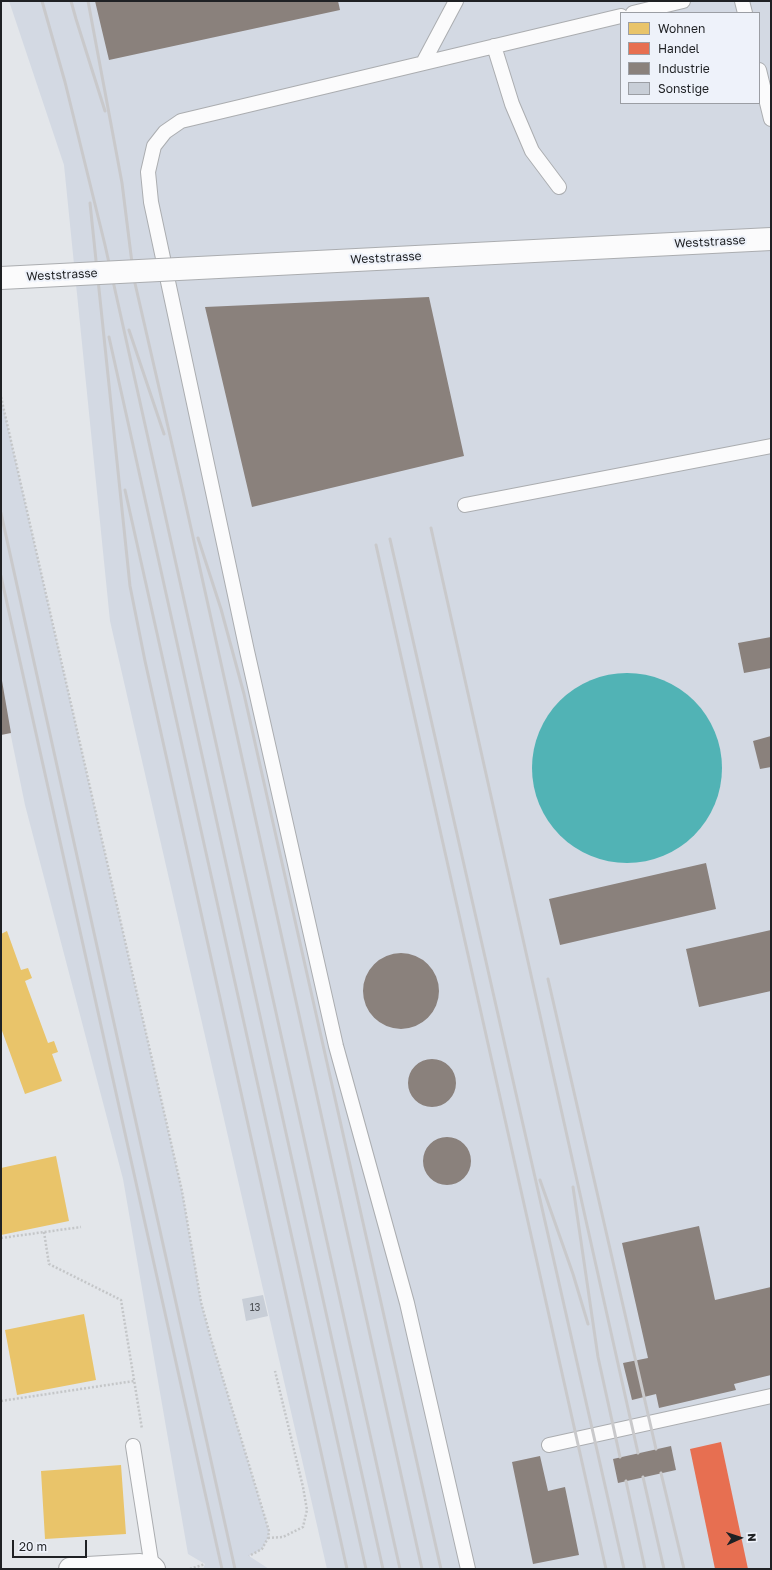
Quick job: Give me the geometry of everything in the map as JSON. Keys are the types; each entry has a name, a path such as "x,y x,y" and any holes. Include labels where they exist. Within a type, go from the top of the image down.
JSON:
{"main road":[{"name":"Weststrasse","path":"1,278 771,238"},
{"path":"70,1569 149,1567"}],"lane":[{"path":"423,63 456,1"},
{"path":"637,12 683,1"},
{"path":"742,1 745,12"},
{"path":"468,1569 407,1302 335,1038 244,636 151,202 148,172 154,146 165,132 181,121 620,16"},
{"path":"494,46 512,104 532,151 559,187"},
{"path":"760,74 771,119"},
{"path":"464,505 771,446"},
{"path":"550,1445 771,1396"},
{"path":"133,1450 149,1567"}],"path":[{"path":"1,397 180,1183 210,1339 269,1531 268,1538 262,1549 249,1556"},
{"path":"1,1238 81,1227"},
{"path":"44,1232 49,1264 121,1300 146,1451 133,1450"},
{"path":"268,1538 282,1537 303,1527 307,1510 303,1486 275,1371"},
{"path":"1,1401 134,1381"},
{"path":"190,1569 205,1564"}],"shaded area":[{"path":"9,1 771,1 771,1569 327,1569 110,621 64,165"},
{"path":"1,397 182,1191 201,1302 269,1531 268,1538 262,1549 249,1556 269,1569 203,1569 205,1564 188,1554 123,1179 25,805 1,687"}],"water":[{"path":"627,673 646,675 663,680 680,689 694,701 706,715 715,732 720,749 722,768 720,787 715,804 706,821 694,835 680,847 663,856 646,861 627,863 608,861 591,856 574,847 560,835 548,821 539,804 534,787 532,768 534,749 539,732 548,715 560,701 574,689 591,680 608,675"}],"building: Wohnen":[{"path":"7,931 21,970 28,968 32,978 25,981 48,1043 54,1041 58,1052 52,1054 62,1081 25,1094 1,1028 1,934"},
{"path":"56,1156 69,1221 1,1235 1,1168"},
{"path":"84,1314 96,1380 17,1395 5,1330"},
{"path":"121,1465 126,1534 45,1539 41,1471"}],"building: Handel":[{"path":"721,1442 748,1569 715,1569 690,1449"}],"building: Industrie":[{"path":"95,1 338,1 340,10 109,60"},
{"path":"429,297 464,456 252,507 205,307"},
{"path":"771,637 771,668 744,673 738,643"},
{"path":"1,675 11,733 1,735"},
{"path":"771,736 771,767 760,769 753,741"},
{"path":"706,863 716,909 560,945 549,899"},
{"path":"771,930 771,991 699,1007 686,949"},
{"path":"393,953 409,953 422,959 433,970 439,983 437,1006 422,1023 409,1029 393,1029 380,1023 365,1006 363,999 363,983 369,970 386,955"},
{"path":"432,1059 441,1061 449,1066 454,1074 456,1083 454,1092 449,1100 441,1105 432,1107 423,1105 415,1100 410,1092 408,1083 410,1074 415,1066 423,1061"},
{"path":"447,1137 456,1139 464,1144 469,1152 471,1161 469,1170 464,1178 456,1183 447,1185 438,1183 430,1178 425,1170 423,1161 425,1152 430,1144 438,1139"},
{"path":"699,1226 715,1300 771,1287 771,1375 734,1384 736,1390 659,1408 656,1394 632,1400 623,1363 648,1358 622,1243"},
{"path":"671,1446 676,1470 618,1483 613,1459"},
{"path":"540,1456 548,1491 565,1487 579,1555 533,1564 512,1462"}],"building: Sonstige":[{"path":"263,1295 268,1316 246,1321 242,1299"}],"railway":[{"path":"42,1 65,82 105,245 400,1569"},
{"path":"71,1 105,111"},
{"path":"88,1 122,183 134,279 183,492 422,1569"},
{"path":"90,203 130,586 145,661 347,1569"},
{"path":"129,330 164,434"},
{"path":"109,337 383,1569"},
{"path":"125,490 366,1569"},
{"path":"1,513 235,1569"},
{"path":"431,528 638,1453"},
{"path":"198,538 221,609 244,694 441,1569"},
{"path":"390,539 624,1569"},
{"path":"376,545 606,1569"},
{"path":"1,576 222,1569"},
{"path":"548,979 656,1449"},
{"path":"540,1180 573,1274 588,1324"},
{"path":"573,1187 598,1357 620,1457"},
{"path":"661,1473 684,1569"},
{"path":"643,1477 664,1569"},
{"path":"626,1481 645,1569"}]}
